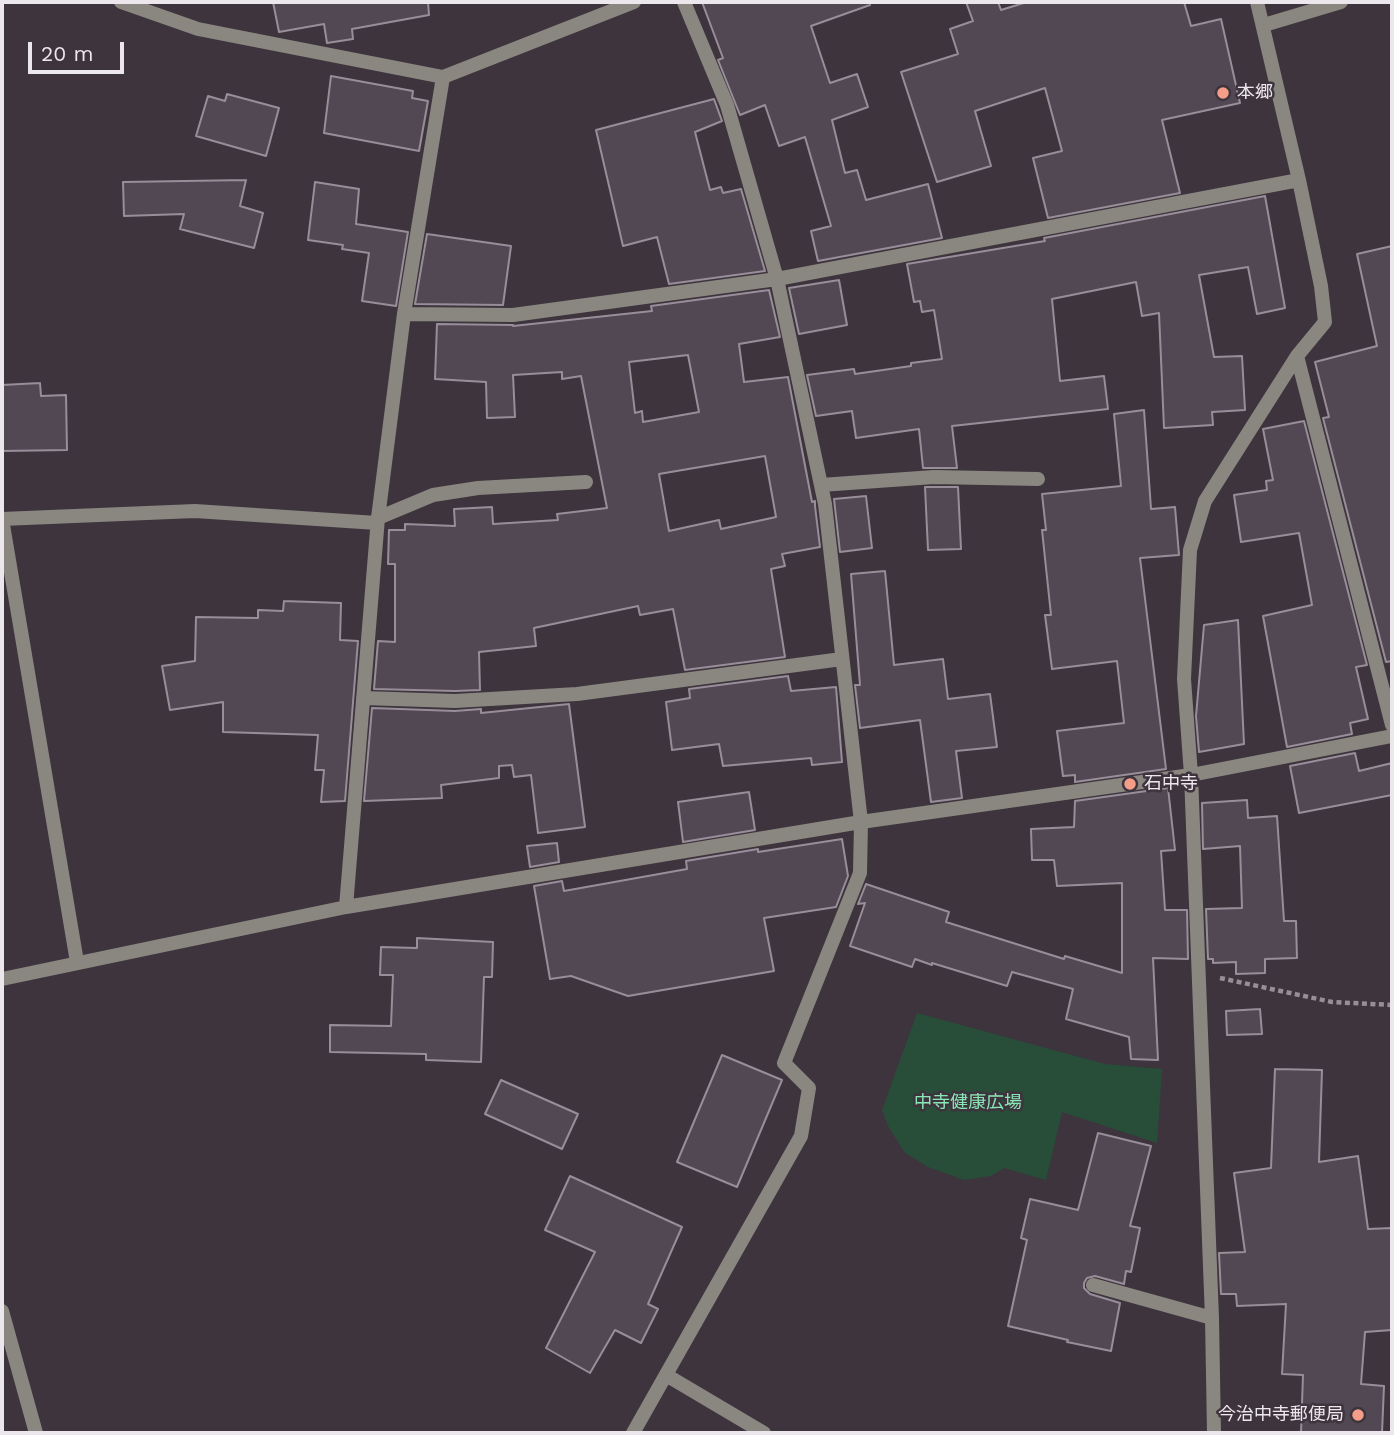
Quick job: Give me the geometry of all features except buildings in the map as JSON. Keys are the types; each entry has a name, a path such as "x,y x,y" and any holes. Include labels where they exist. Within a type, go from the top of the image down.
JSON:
{"street":[{"path":"121,2 198,29 443,77 634,2"},
{"path":"633,1433 801,1136 809,1088 784,1063 860,873 861,822 821,485 777,279 727,105 684,2"},
{"path":"1214,1433 1199,973 1184,679 1190,550 1205,501 1297,356 1325,322 1321,286 1299,180 1257,2"},
{"path":"1264,25 1341,2"},
{"path":"346,907 378,521 404,314 443,77"},
{"path":"404,314 513,315 777,279 1299,180"},
{"path":"1297,356 1392,724"},
{"path":"821,485 934,477 1038,479"},
{"path":"76,962 2,519 195,510 378,521 433,495 478,488 586,482"},
{"path":"363,698 455,701 578,694 842,659"},
{"path":"2,979 346,907 861,822 1191,775 1392,736"},
{"path":"1093,1285 1212,1318"},
{"path":"2,1311 36,1433"},
{"path":"666,1375 764,1433"}],"path":[{"path":"1199,973 1332,1002 1392,1005"}],"green space":[{"name":"中寺健康広場","path":"917,1013 1105,1064 1162,1069 1157,1143 1062,1112 1046,1180 1004,1168 991,1176 964,1180 928,1167 905,1153 889,1128 882,1110"}],"place":[{"name":"本郷","path":"1223,93"},
{"name":"石中寺","path":"1130,784"},
{"name":"今治中寺郵便局","path":"1358,1415"}]}
